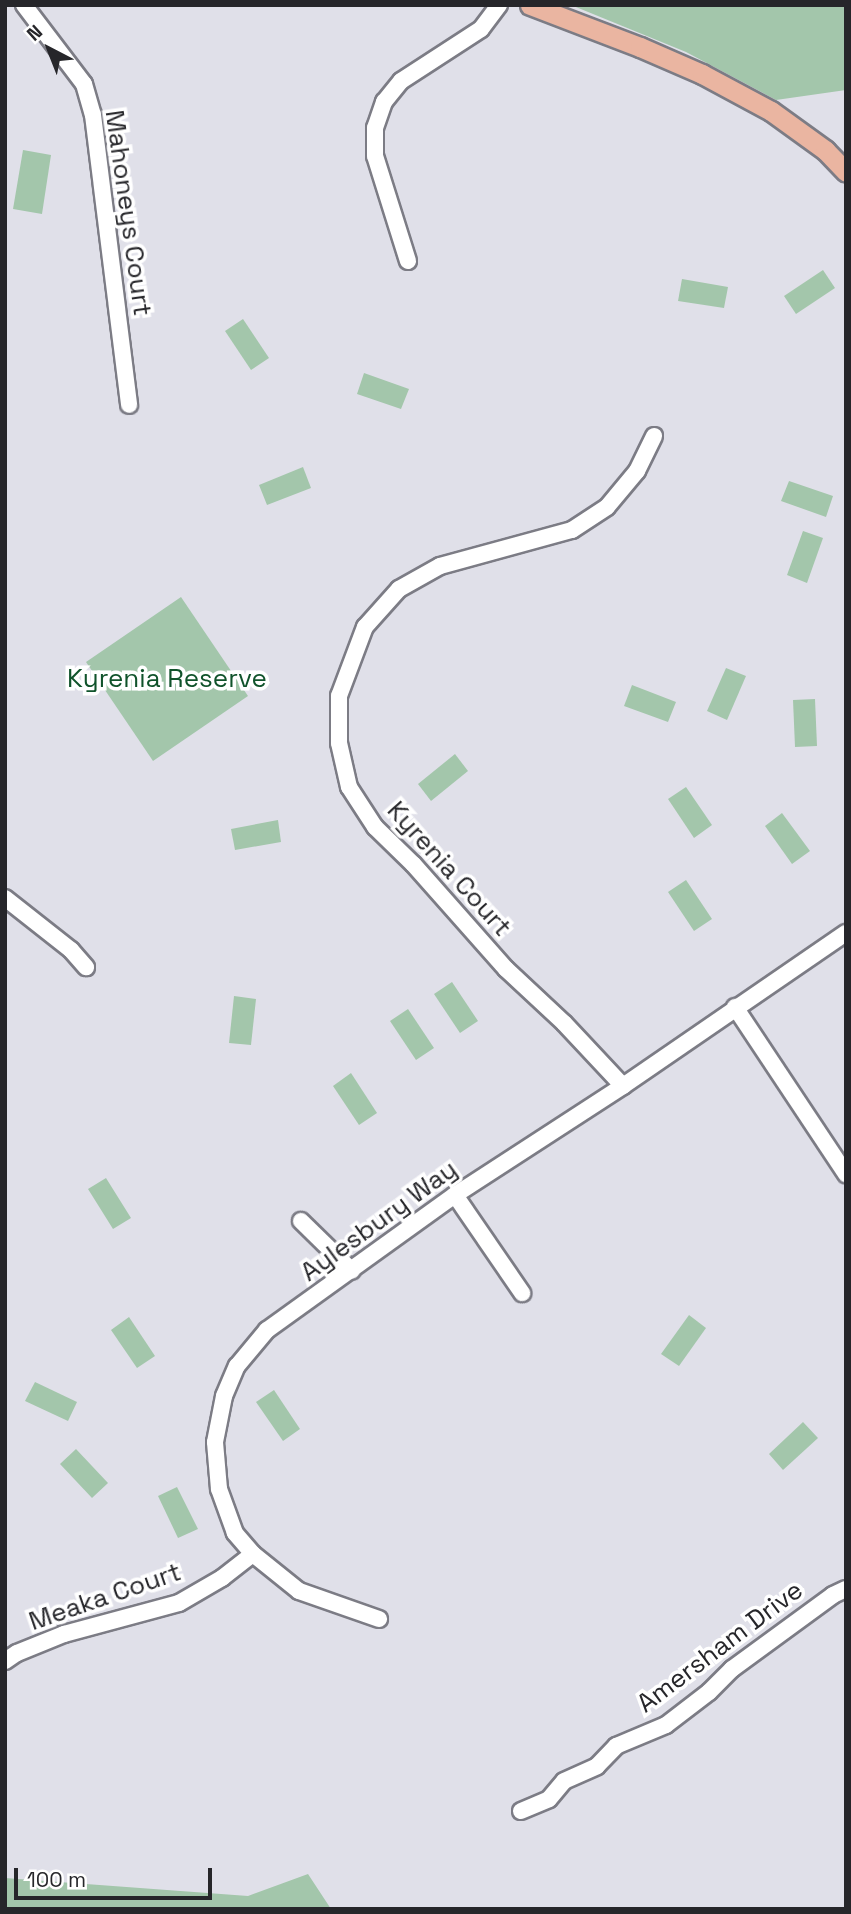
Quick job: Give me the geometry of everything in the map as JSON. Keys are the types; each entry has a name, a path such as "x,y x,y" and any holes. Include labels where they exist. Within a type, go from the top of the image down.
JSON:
{"main road":[{"path":"530,5 677,63 771,111 825,150 846,172"}],"street":[{"name":"Mahoneys Court","path":"24,5 84,84 93,115 129,405"},
{"path":"408,261 375,156 375,128 384,102 401,81 481,29 499,5"},
{"name":"Kyrenia Court","path":"623,1086 564,1023 506,969 412,864 374,827 349,787 339,743 339,696 365,627 399,589 440,566 572,530 607,507 637,471 654,436"},
{"path":"5,898 71,950 86,967"},
{"name":"Aylesbury Way","path":"379,1619 299,1591 253,1554 235,1533 219,1489 215,1443 224,1396 237,1366 267,1330 455,1195 623,1086 846,933"},
{"path":"735,1007 846,1174"},
{"path":"455,1195 522,1293"},
{"path":"300,1221 352,1271"},
{"name":"Meaka Court","path":"5,1661 17,1653 64,1634 179,1603 222,1578 253,1554"},
{"name":"Amersham Drive","path":"521,1811 549,1799 564,1781 597,1766 617,1746 666,1725 709,1692 732,1669 833,1595 846,1589"}],"green space":[{"path":"571,5 846,5 846,90 776,100 686,52"},
{"path":"23,150 51,155 42,214 13,209"},
{"path":"823,270 835,288 796,314 784,296"},
{"path":"682,279 728,287 724,308 678,301"},
{"path":"243,319 269,358 251,370 225,331"},
{"path":"364,373 409,389 401,409 357,394"},
{"path":"303,467 311,488 267,505 259,485"},
{"path":"789,481 833,496 826,517 781,501"},
{"path":"803,531 823,538 807,583 787,575"},
{"name":"Kyrenia Reserve","path":"181,597 248,696 153,761 86,662"},
{"path":"726,668 746,676 727,720 707,711"},
{"path":"632,685 676,702 668,722 624,706"},
{"path":"815,699 817,746 795,747 793,700"},
{"path":"455,754 468,771 431,801 418,784"},
{"path":"686,787 712,825 694,838 668,799"},
{"path":"782,813 810,851 792,864 765,826"},
{"path":"278,820 281,842 235,850 231,829"},
{"path":"686,880 712,919 694,931 668,892"},
{"path":"452,982 478,1021 460,1033 434,994"},
{"path":"234,996 256,999 251,1045 229,1043"},
{"path":"408,1009 434,1048 416,1060 390,1021"},
{"path":"351,1073 377,1113 359,1125 333,1086"},
{"path":"106,1178 131,1218 113,1229 88,1189"},
{"path":"689,1315 706,1328 679,1366 661,1354"},
{"path":"129,1317 155,1356 137,1368 111,1330"},
{"path":"35,1382 77,1402 68,1421 25,1401"},
{"path":"274,1390 300,1429 283,1441 256,1402"},
{"path":"803,1422 818,1438 783,1470 769,1454"},
{"path":"76,1449 108,1483 92,1498 60,1464"},
{"path":"177,1487 198,1529 178,1538 158,1496"},
{"path":"308,1874 331,1909 5,1909 5,1878 248,1896"}]}
